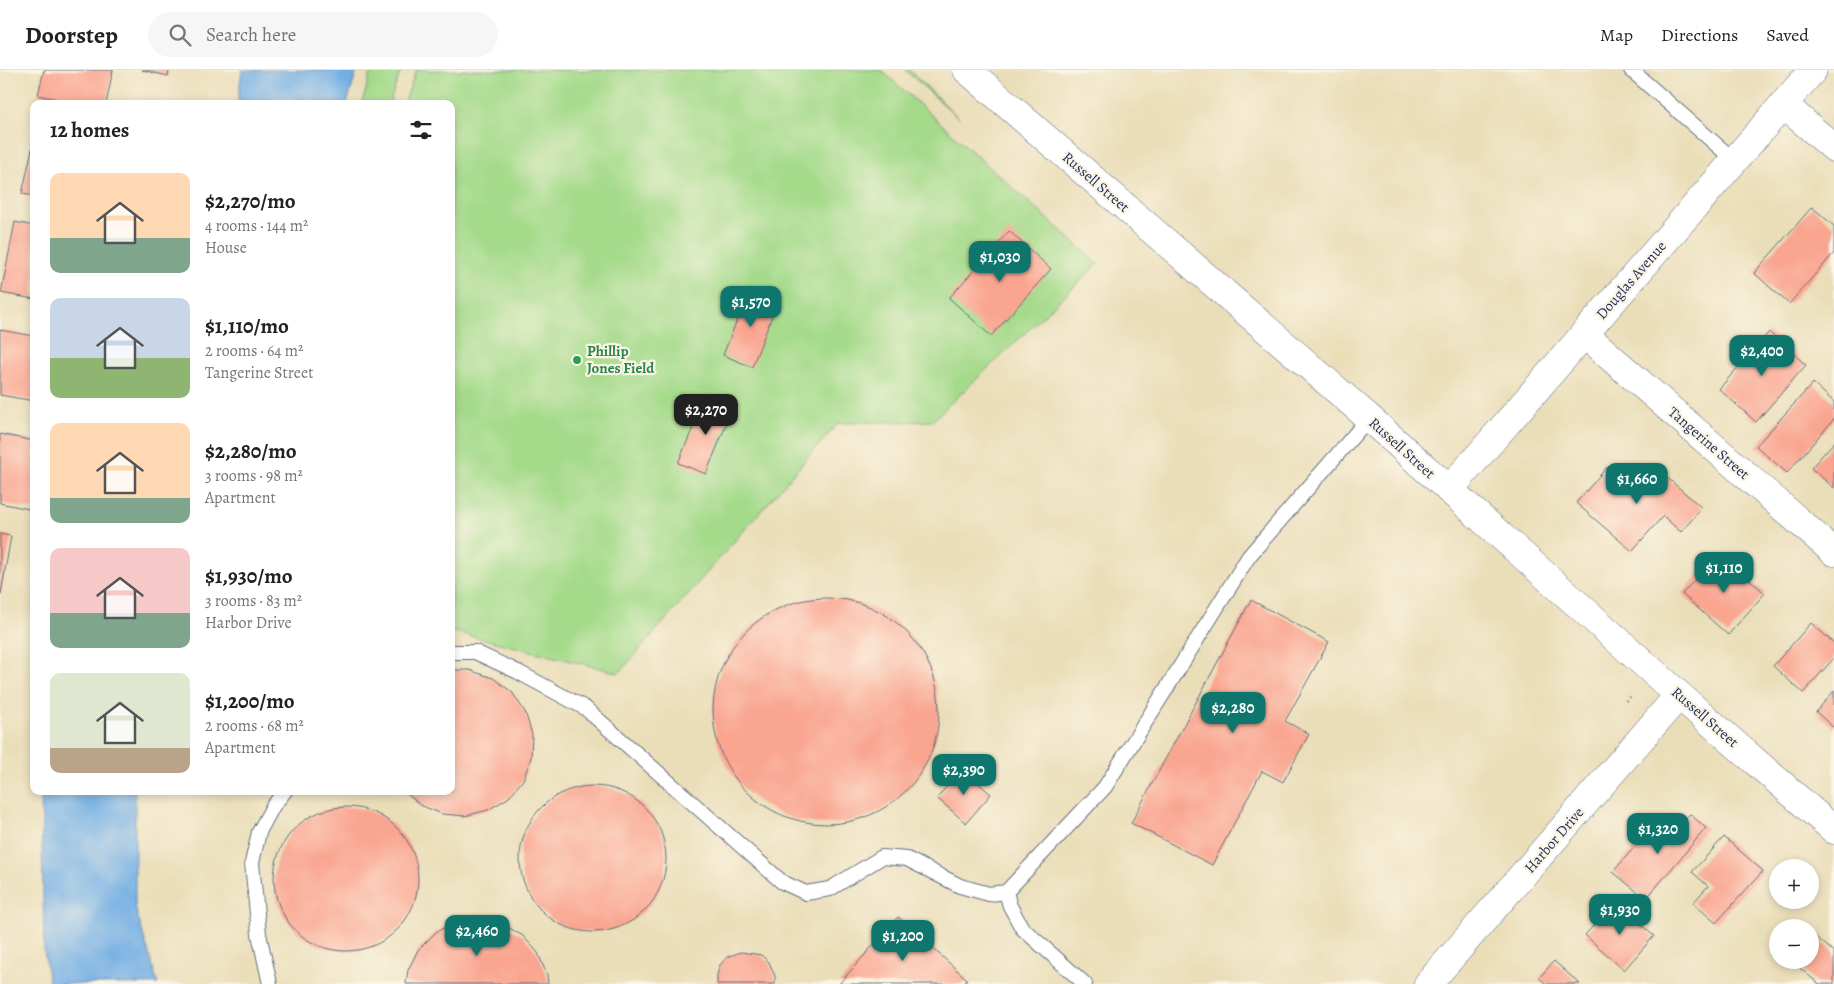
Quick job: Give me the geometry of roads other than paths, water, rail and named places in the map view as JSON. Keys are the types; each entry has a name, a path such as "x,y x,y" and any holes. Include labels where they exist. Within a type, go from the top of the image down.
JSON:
{"street":[{"name":"Russell Street","path":"967,70 1369,418 1679,695 1834,830"},
{"name":"Douglas Avenue","path":"1449,490 1813,70"},
{"path":"1784,104 1834,148"},
{"name":"Tangerine Street","path":"1584,334 1834,552"},
{"name":"Harbor Drive","path":"1428,984 1679,695"}],"lane":[{"path":"1631,70 1735,161"},
{"path":"455,652 475,652 518,672 585,708 782,882 806,894 830,889 882,857 906,859 960,886 989,894 1006,892 1106,787 1249,556 1369,418"},
{"path":"270,984 259,934 252,863 260,832 273,806 282,795"},
{"path":"1006,892 1010,906 1022,928 1085,984"}],"water":[{"path":"242,70 357,70 348,100 238,100"},
{"path":"41,795 135,795 135,907 158,984 49,984 44,951"}],"place":[{"name":"Phillip Jones Field","path":"577,360"}]}
